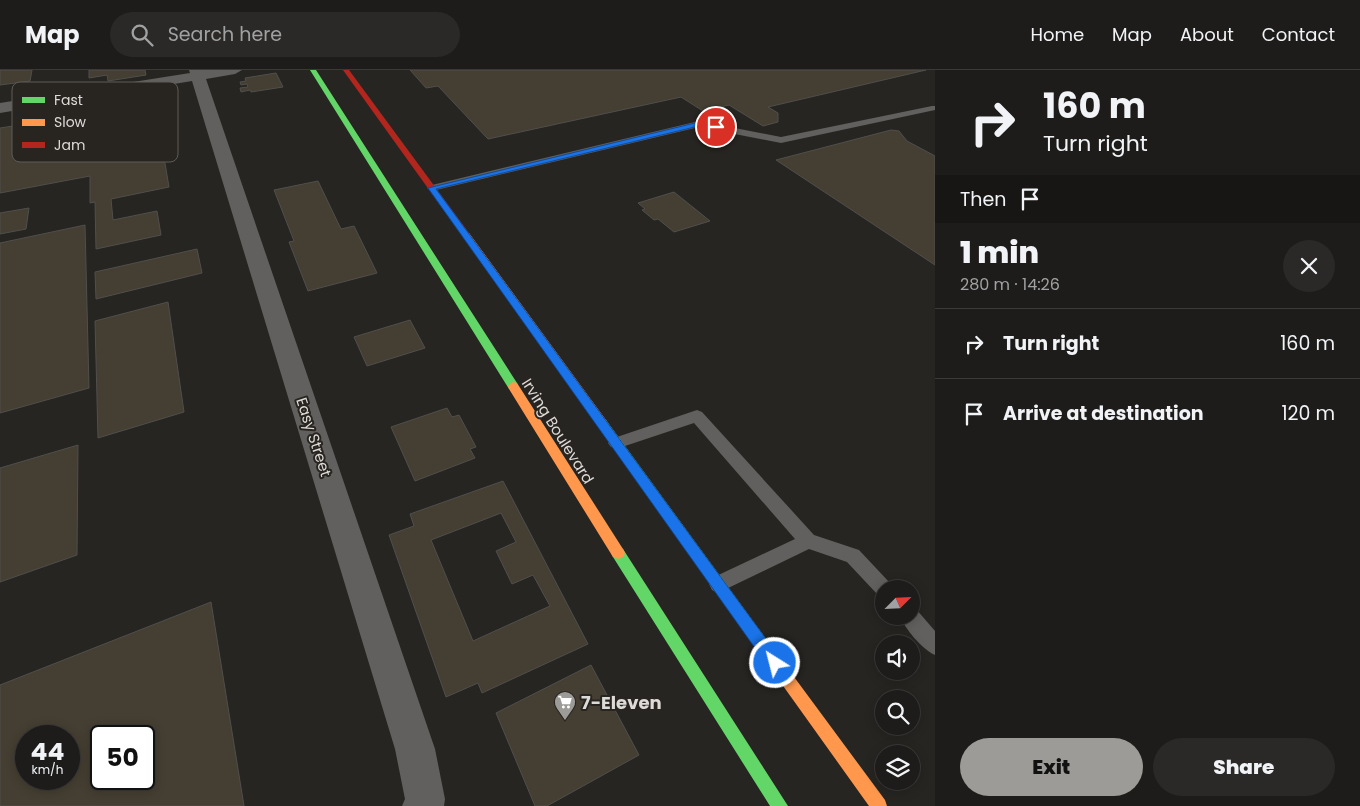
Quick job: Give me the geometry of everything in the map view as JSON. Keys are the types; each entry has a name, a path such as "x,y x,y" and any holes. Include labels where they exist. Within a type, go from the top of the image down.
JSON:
{"main road":[{"name":"Irving Boulevard","path":"313,70 780,806"},
{"path":"346,70 432,188 456,228 616,443 879,806"},
{"path":"418,238 435,234"}],"street":[{"path":"146,82 197,73 234,70"},
{"name":"Easy Street","path":"197,73 415,749 425,799 423,806"}],"lane":[{"path":"432,188 699,124 781,140 934,108"},
{"path":"616,443 697,416 808,541 853,556 876,580"},
{"path":"718,584 808,541"},
{"path":"917,625 935,645"}],"building":[{"path":"0,70 32,70 30,81 0,85"},
{"path":"89,70 145,70 146,75 108,81 107,75 89,78"},
{"path":"410,70 926,70 768,107 778,113 778,122 763,126 729,105 703,111 681,97 488,139 438,86 426,88"},
{"path":"276,73 283,87 241,92 240,88 248,87 247,84 241,85 240,82 246,81 245,78"},
{"path":"12,126 12,162 165,162 169,187 111,199 113,220 157,211 161,235 96,249 95,202 90,203 90,176 0,193 0,128"},
{"path":"891,130 899,131 907,141 935,156 935,265 776,160"},
{"path":"318,181 341,229 354,226 377,273 308,291 289,242 294,241 274,190"},
{"path":"674,192 710,221 674,232 658,219 654,220 642,210 645,209 638,203"},
{"path":"29,208 26,229 0,234 0,213"},
{"path":"85,225 89,388 0,413 0,243"},
{"path":"197,249 202,273 96,299 95,272"},
{"path":"168,302 184,412 98,438 95,321"},
{"path":"410,320 425,348 367,366 354,337"},
{"path":"447,408 452,417 459,415 476,447 470,449 475,458 415,481 391,427"},
{"path":"78,445 77,555 0,582 0,468"},
{"path":"503,481 588,644 482,693 478,683 446,697 389,535 414,526 410,514","holes":["501,513 516,542 496,551 512,584 533,575 550,606 473,641 431,540"]},
{"path":"211,602 244,806 0,806 0,685"},
{"path":"591,665 639,755 547,806 535,806 496,713"}],"traffic: fast":[{"path":"313,70 513,386"},
{"path":"602,423 781,671"},
{"path":"618,553 780,806"}],"traffic: slow":[{"path":"466,235 602,423"},
{"path":"513,386 618,553"},
{"path":"781,671 879,806"}],"traffic: jam":[{"path":"346,70 466,235"}],"place":[{"name":"7-Eleven","path":"565,721"}],"route":[{"path":"716,127 699,124 432,188 775,663"}]}
